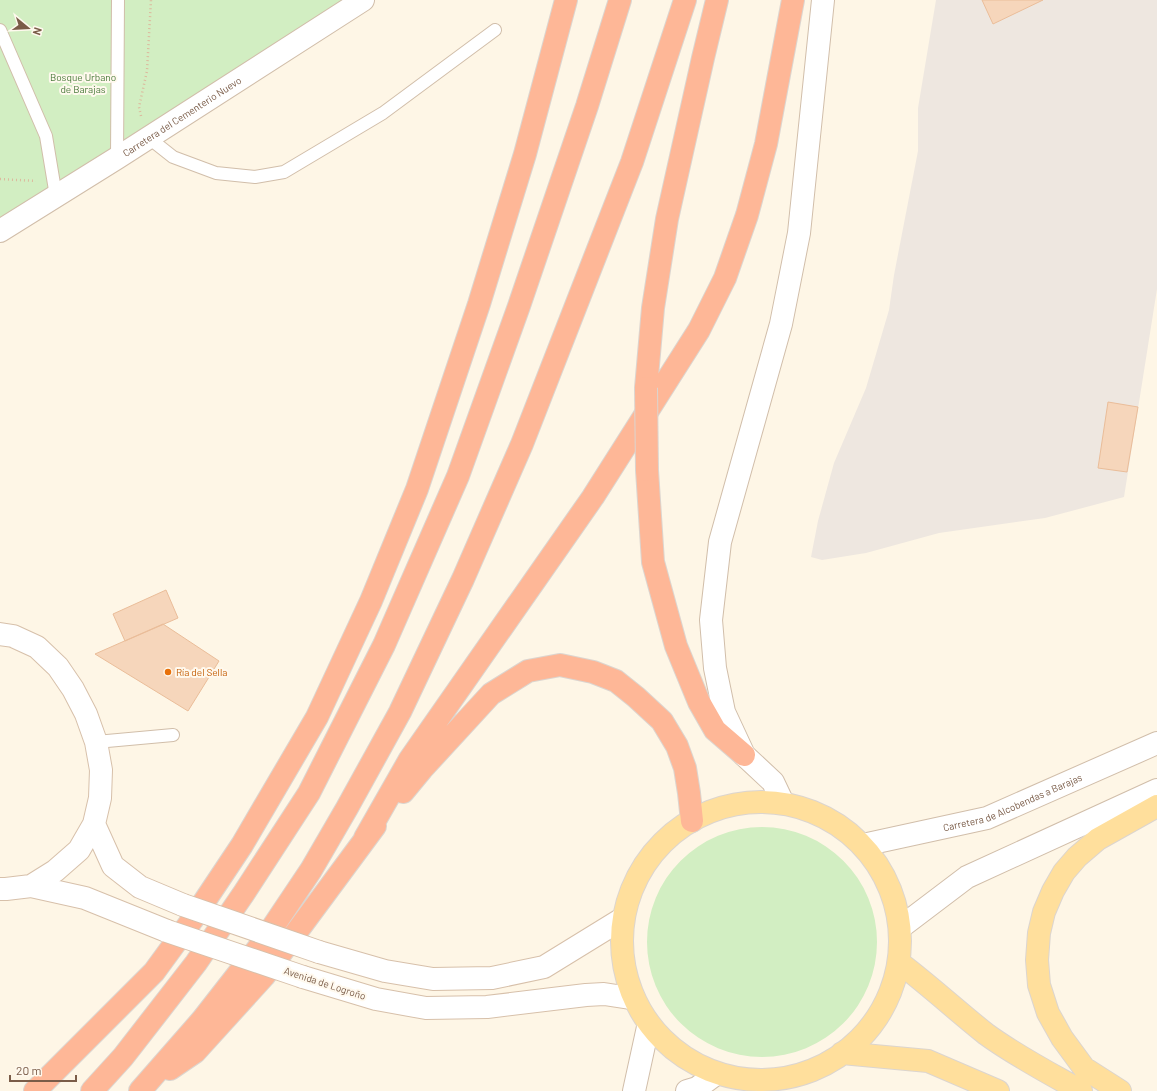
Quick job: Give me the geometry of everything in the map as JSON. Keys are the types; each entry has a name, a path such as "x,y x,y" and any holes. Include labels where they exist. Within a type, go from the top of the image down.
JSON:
{"highway":[{"path":"35,1091 149,977 159,965 192,920 242,845 317,717 371,601 417,489 480,304 525,154 566,0"},
{"path":"92,1091 123,1057 196,963 244,893 309,793 384,645 458,476 519,306 587,106 620,0"},
{"path":"142,1089 203,1019 260,946 311,870 400,712 463,579 522,444 632,162 685,0"},
{"path":"717,0 667,219 653,308 646,388 647,470 653,562 676,646 699,702 715,730 744,755"},
{"path":"365,838 410,759 593,497 699,330 725,278 747,215 766,144 793,0"},
{"path":"142,1089 195,1052 220,1025 264,976 365,838 422,769 491,694 528,671 560,665 594,672 616,681 636,697 662,721 677,746 685,768 690,793 692,821"}],"main road":[{"path":"782,801 829,818 863,845 890,881 901,927 900,964 880,1013 842,1053 826,1065 790,1077 758,1078 716,1074 685,1058 648,1027 630,998 620,964 622,919 631,890 646,863 663,844 692,821 736,804 782,801"},
{"path":"1120,1091 1084,1068 1062,1038 1048,1013 1039,986 1037,960 1039,933 1044,912 1053,891 1064,872 1077,857 1098,839 1157,806"},
{"path":"900,964 987,1034 1027,1060 1081,1091"},
{"path":"842,1053 928,1061 998,1091"}],"street":[{"name":"Carretera del Cementerio Nuevo","path":"0,231 55,189 117,158 363,0"},
{"path":"782,801 773,782 744,755 724,712 715,668 711,620 720,542 781,324 799,233 823,0"},
{"path":"0,889 31,886 55,872 79,850 94,824 100,798 101,770 96,742 86,714 73,689 58,667 37,647 4,631"},
{"name":"Carretera de Alcobendas a Barajas","path":"863,845 987,818 1157,743"},
{"path":"901,927 967,878 1157,790"},
{"path":"94,824 113,866 140,887 183,905 319,952 385,971 433,979 492,978 544,967 622,919"},
{"name":"Avenida de Logroño","path":"31,886 85,898 167,931 303,977 376,999 426,1008 487,1007 604,994 630,998"},
{"path":"634,1091 648,1027"},
{"path":"687,1091 697,1088 716,1074"}],"lane":[{"path":"117,158 118,0"},
{"path":"0,30 46,136 55,189"},
{"path":"147,139 173,157 216,173 255,177 284,172 383,113 495,30"},
{"path":"96,742 173,735"}],"path":[{"path":"147,139 138,107 147,71 151,0"},
{"path":"0,180 55,189"}],"shaded area":[{"path":"936,0 1157,0 1157,289 1124,497 1045,518 939,533 866,553 822,560 811,557 818,521 834,463 866,388 889,310 894,275 918,151 918,108"}],"green space":[{"name":"Bosque Urbano de Barajas","path":"0,0 344,0 0,231"},
{"path":"762,827 784,829 806,836 835,853 851,869 863,888 872,909 875,920 877,942 875,964 868,986 851,1015 835,1031 816,1043 795,1052 784,1055 762,1057 740,1055 718,1048 689,1031 673,1015 661,996 652,975 649,964 647,942 649,920 656,898 673,869 689,853 708,841 729,832 740,829"}],"building":[{"path":"982,0 1043,0 993,24"},
{"path":"1108,402 1138,407 1127,472 1098,468"},
{"path":"166,590 178,618 125,641 113,614"},
{"path":"163,624 219,661 188,711 95,654"}],"place":[{"name":"Ría del Sella","path":"168,672"}]}
